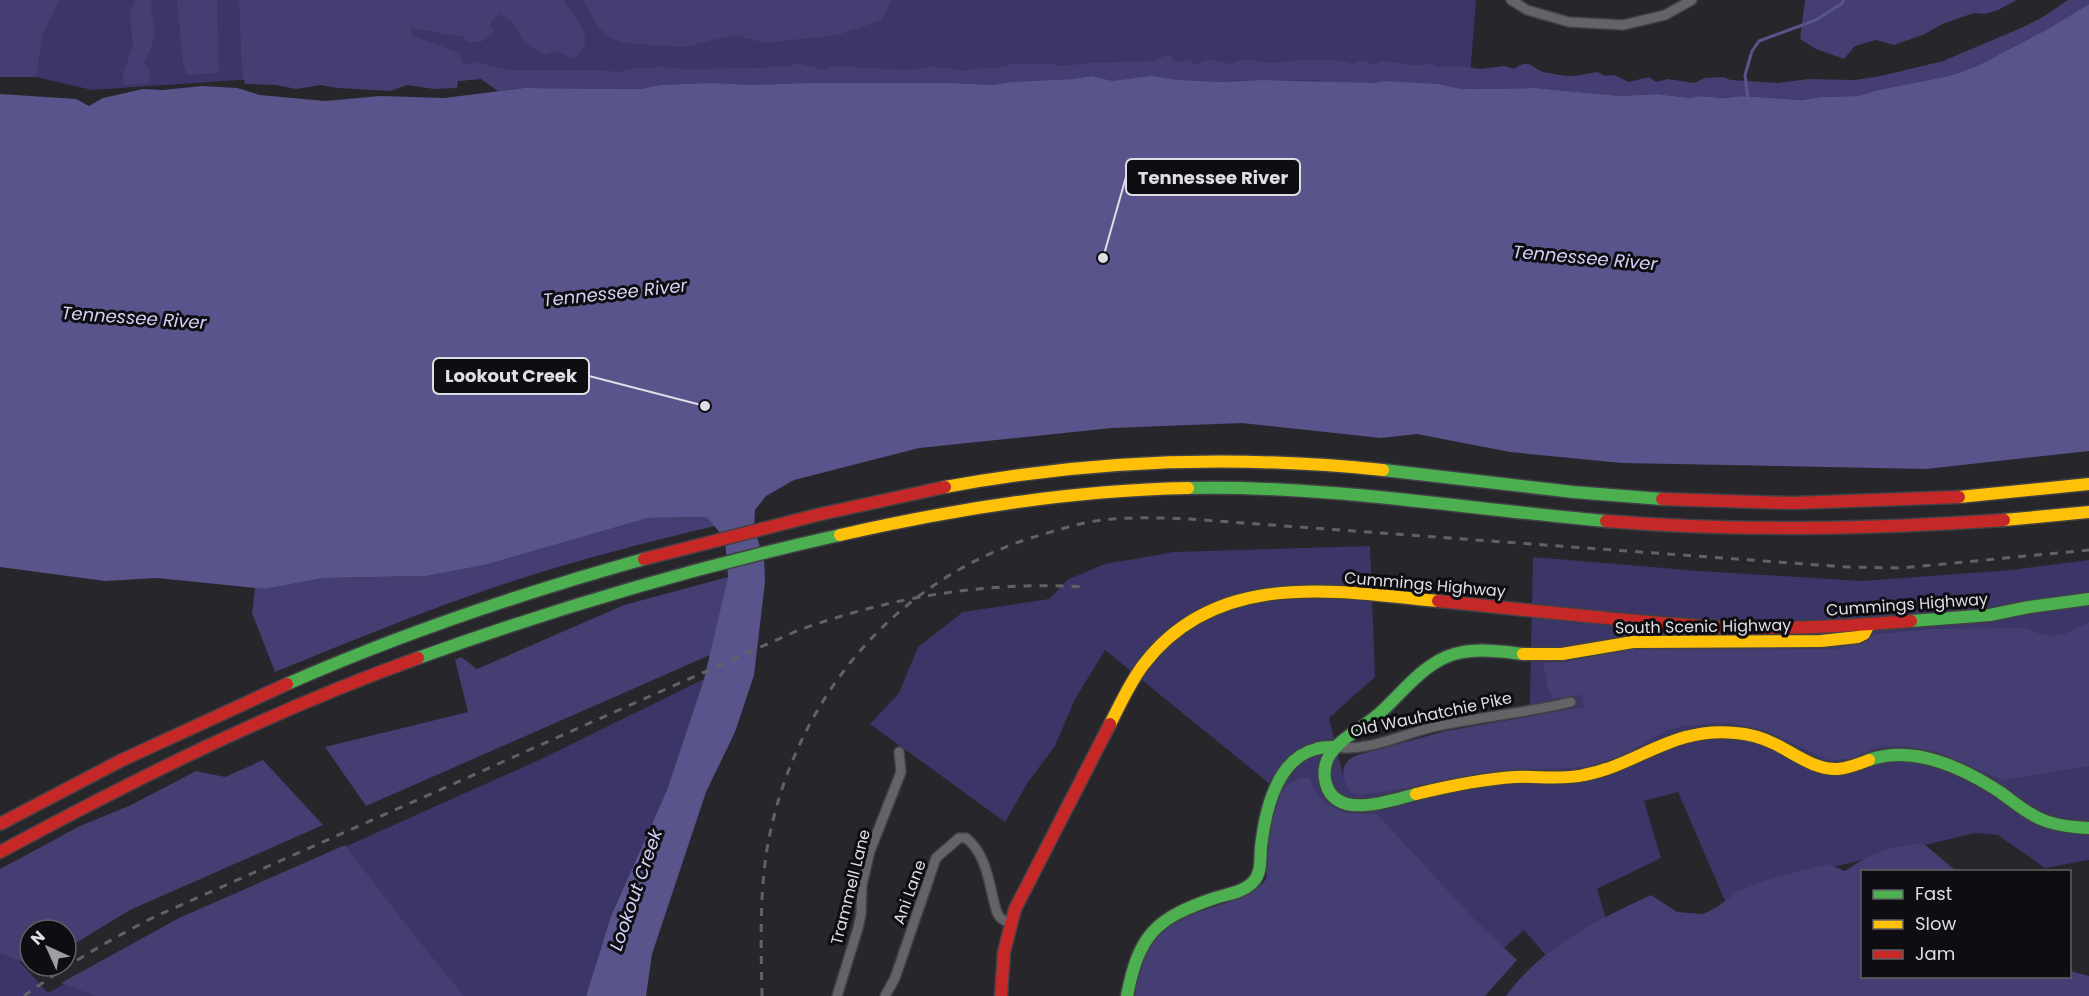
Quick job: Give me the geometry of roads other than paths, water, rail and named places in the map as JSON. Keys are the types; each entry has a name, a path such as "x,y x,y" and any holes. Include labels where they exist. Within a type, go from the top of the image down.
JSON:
{"main road":[{"path":"0,824 146,747 340,661 438,623 534,591 694,545 968,483 1040,472 1145,464 1289,463 1368,469 1611,496 1706,502 1885,502 1980,496 2089,484"},
{"path":"0,852 93,801 291,709 366,678 529,618 702,567 783,547 896,521 984,506 1080,494 1162,488 1227,487 1305,490 1581,519 1716,528 1892,528 2089,512"},
{"name":"Cummings Highway","path":"1001,996 1002,959 1015,909 1133,679 1145,662 1171,635 1195,618 1221,605 1254,595 1290,591 1378,595 1659,623 1733,627 1869,624 1990,615 2089,599"},
{"name":"South Scenic Highway","path":"1334,747 1371,722 1421,673 1439,660 1456,653 1554,655 1603,645 1633,642 1821,641 1858,637 1864,634 1869,624"},
{"path":"1334,747 1326,762 1325,782 1336,799 1356,806 1485,780 1582,776 1617,766 1657,745 1680,737 1713,732 1736,733 1769,741 1818,766 1833,769 1851,767 1888,754 1925,758 1945,764 1989,786 2041,819 2057,824 2089,828"},
{"name":"Old Wauhatchie Pike","path":"1126,996 1139,952 1147,936 1157,925 1183,910 1251,885 1259,870 1266,813 1280,778 1301,754 1325,746 1334,747"}],"street":[{"path":"1510,0 1527,10 1569,22 1623,25 1665,15 1692,0"},
{"name":"Old Wauhatchie Pike","path":"1334,747 1349,749 1367,747 1430,728 1571,702"},
{"name":"Trammell Lane","path":"837,996 858,928 862,885 870,851 901,772 899,752"},
{"name":"Ani Lane","path":"885,996 895,978 936,858 959,838 966,838 974,844 990,884 997,913 1000,919 1011,923"}],"water":[{"path":"2089,4 2089,451 1926,469 1622,463 1510,452 1417,434 1381,438 1242,423 1112,428 919,448 794,480 766,496 755,510 754,529 764,558 765,582 754,675 735,732 706,792 652,954 646,996 586,996 611,916 667,790 704,679 728,577 725,539 707,517 648,518 485,565 426,576 323,578 265,589 157,578 105,581 0,567 0,94 76,99 89,106 103,98 143,89 163,90 202,86 237,88 260,95 325,101 380,96 444,98 524,88 640,89 661,85 711,83 992,85 1092,76 1112,81 1151,76 1221,82 1263,80 1373,83 1386,81 1438,84 1461,89 1536,88 1620,96 1656,94 1690,98 1741,96 1801,100 1858,96 1949,76 1977,66 2046,30"}],"waterway":[{"path":"1748,100 1745,75 1752,51 1759,41 1816,20 1844,0"}],"railway":[{"path":"762,996 762,897 769,838 784,784 805,733 833,686 866,644 905,607 949,575 998,550 1051,532 1105,520 1190,519 1846,567 1902,568 2089,550"},
{"path":"24,996 55,974 154,917 799,630 834,618 904,600 939,594 1011,587 1084,587"}],"place":[{"name":"Tennessee River","path":"1103,258"},
{"name":"Lookout Creek","path":"705,406"}]}
